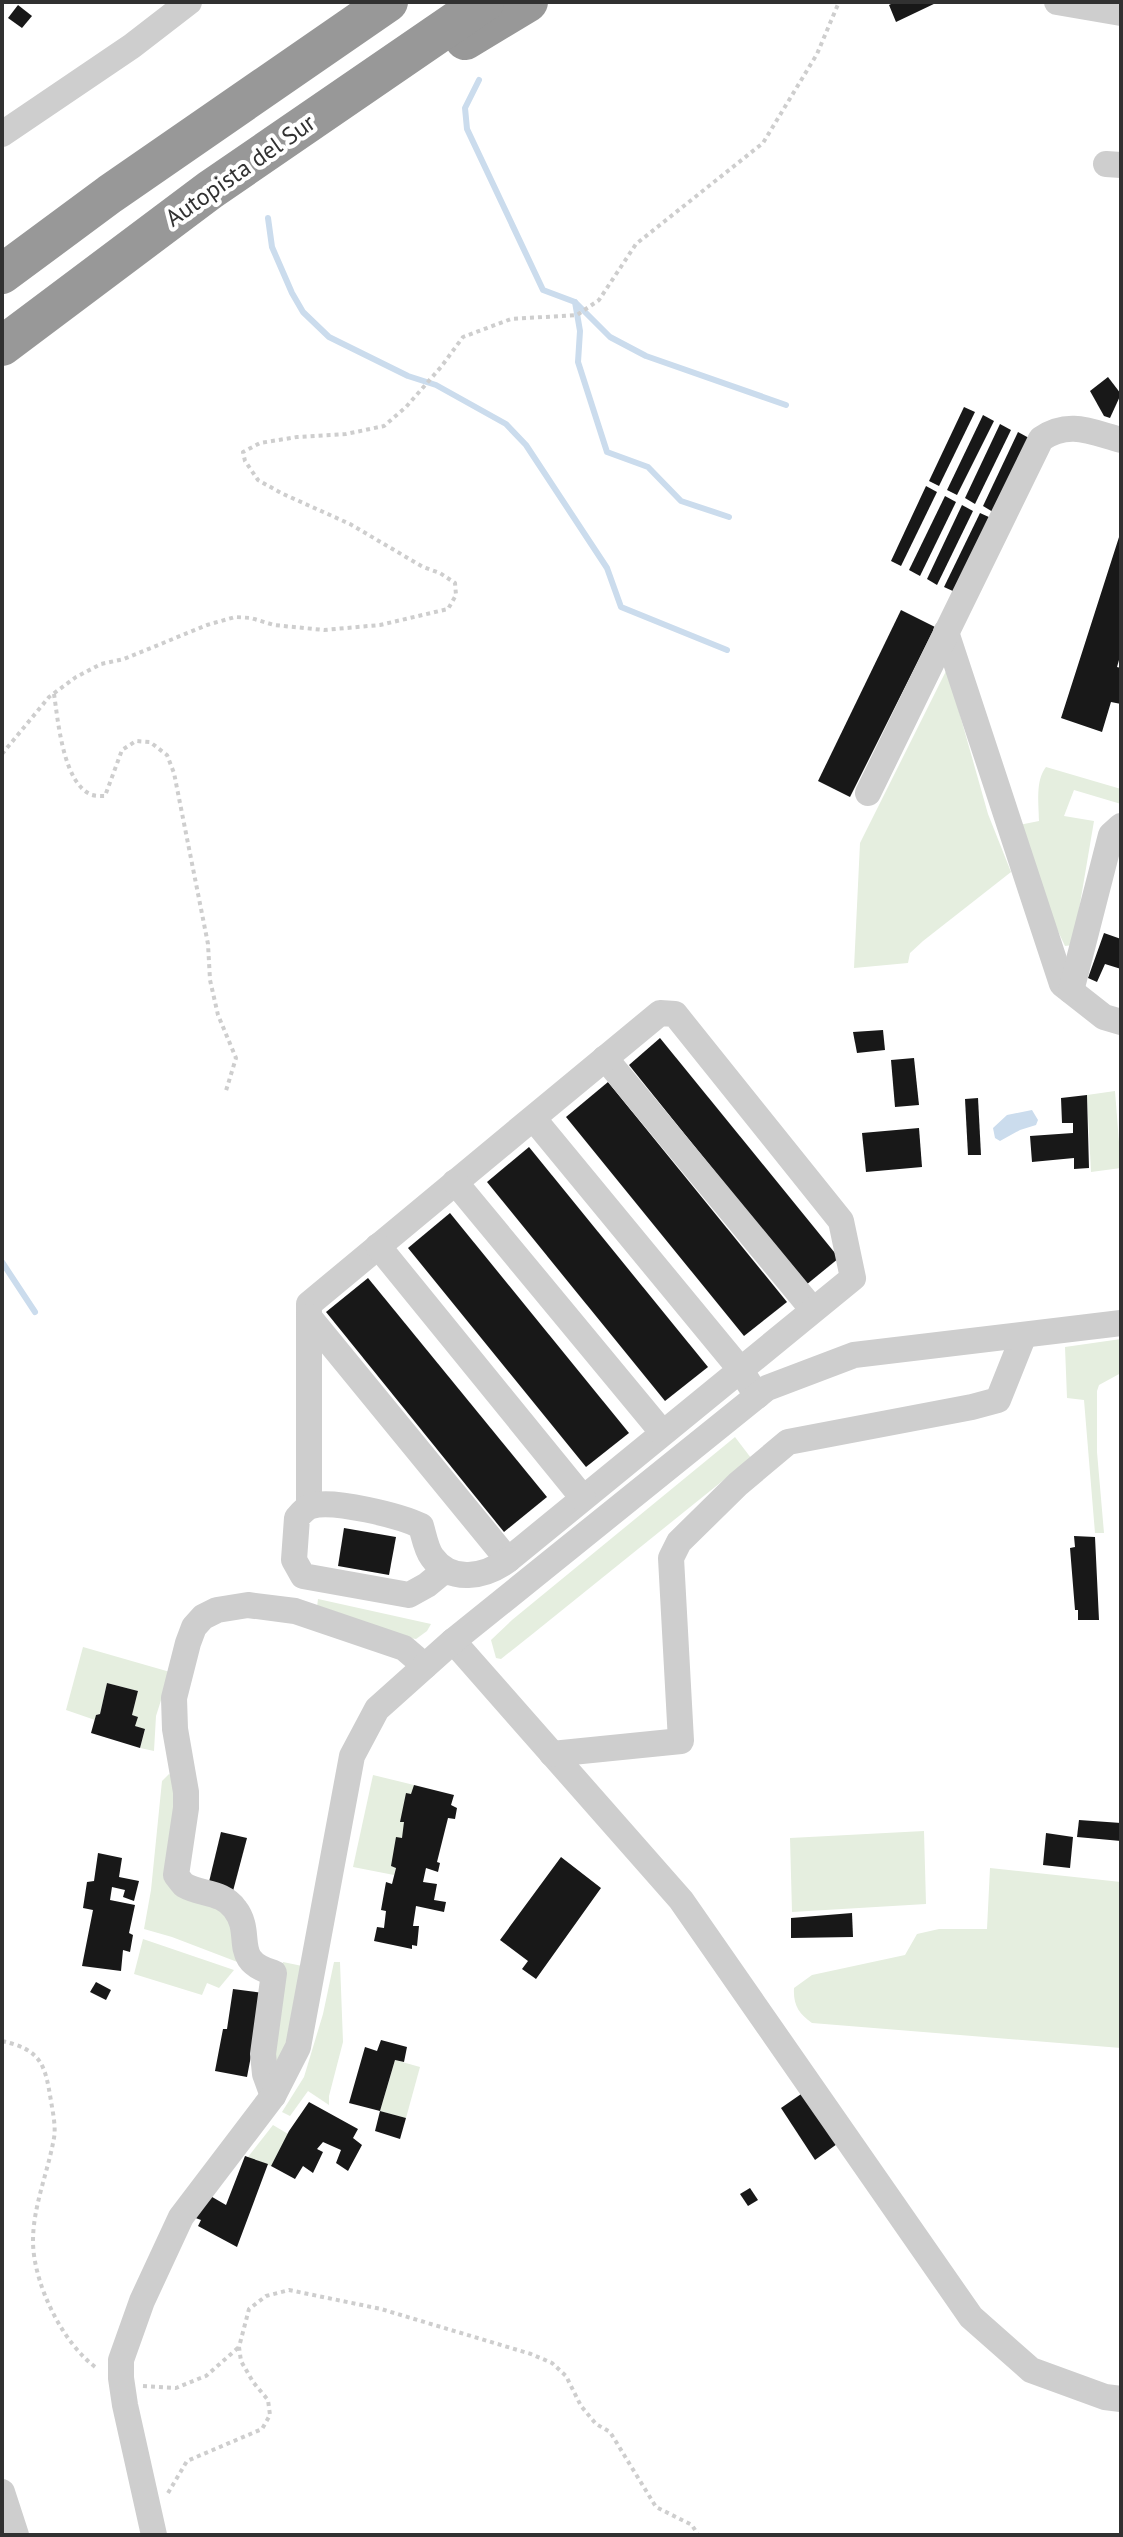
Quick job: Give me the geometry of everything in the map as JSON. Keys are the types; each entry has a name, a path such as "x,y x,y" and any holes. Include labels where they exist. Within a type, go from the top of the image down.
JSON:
{"highway":[{"path":"2,274 110,194 388,2"},
{"name":"Autopista del Sur","path":"2,346 210,190 484,2"},
{"path":"210,190 528,2"}],"street":[{"path":"2,134 132,46 189,2"},
{"path":"1057,2 1121,13"},
{"path":"868,793 1041,439 1053,431 1071,427 1121,440"},
{"path":"946,632 1062,984 1104,1017 1121,1022"},
{"path":"1071,991 1111,835 1121,826"},
{"path":"309,1506 309,1304 660,1013 675,1014 841,1221 853,1278 493,1571 471,1576 444,1571 430,1555 421,1526 407,1519 331,1504 309,1506 297,1518 294,1560 303,1576 409,1595 444,1571"},
{"path":"605,1058 813,1310"},
{"path":"533,1118 740,1369 757,1396"},
{"path":"455,1182 662,1432"},
{"path":"378,1246 583,1498"},
{"path":"309,1317 508,1560"},
{"path":"152,2525 122,2382 121,2360 181,2217 273,2096 298,2047 352,1756 377,1709 453,1641 767,1388 854,1355 1121,1323"},
{"path":"552,1754 681,1741 671,1558 679,1542 738,1484 788,1442 998,1400 1024,1335"},
{"path":"273,2096 265,2074 263,2054 274,1973 250,1962 235,1908 224,1898 185,1885 176,1875 186,1792 175,1729 174,1698 188,1643 194,1627 203,1617 217,1610 248,1605 295,1611 332,1622 404,1648 425,1666"},
{"path":"453,1641 681,1900 971,2317 1031,2370 1105,2397 1121,2399"},
{"path":"2,2492 16,2535"}],"path":[{"path":"2,754 28,721 76,677 101,664 124,659 207,625 235,617 324,630 380,625 448,609 456,595 455,583 350,524 258,480 245,461 243,452 260,443 346,434 384,426 406,407 463,337 511,319 577,315 599,300 636,244 763,143 817,54 839,2"},
{"path":"54,694 64,753 78,785 91,794 105,796 122,750 136,741 150,742 167,755 174,773 198,888 208,944 210,980 218,1015 236,1058 225,1094"},
{"path":"2,2041 30,2051 45,2067 55,2135 33,2240 46,2298 77,2350 94,2367 122,2382 176,2388 206,2376 239,2347"},
{"path":"152,2525 187,2461 262,2429 270,2415 268,2400 241,2361 239,2347 249,2309 266,2296 289,2290 381,2309 552,2363 566,2376 581,2406 596,2424 610,2432 656,2507 692,2525 698,2535"}],"green space":[{"path":"947,669 988,814 1011,872 923,941 910,953 908,963 854,968 860,843"},
{"path":"1046,767 1121,789 1121,804 1074,790 1064,816 1094,821 1073,945 1065,946 1038,889 1019,825 1039,821 1039,786"},
{"path":"1115,1091 1121,1168 1091,1172 1087,1095"},
{"path":"1121,1339 1121,1373 1099,1385 1097,1391 1097,1452 1104,1533 1095,1533 1084,1400 1067,1398 1065,1347"},
{"path":"735,1437 751,1458 501,1659 496,1658 491,1640 512,1620"},
{"path":"318,1599 431,1624 416,1639 403,1637 317,1607"},
{"path":"83,1647 170,1672 156,1716 154,1751 140,1748 145,1730 135,1726 132,1715 138,1691 107,1683 100,1714 96,1715 95,1720 66,1710"},
{"path":"169,1774 178,1787 167,1864 227,1908 240,1963 144,1929 162,1781"},
{"path":"373,1775 414,1785 394,1875 353,1867"},
{"path":"924,1831 926,1904 792,1912 790,1838"},
{"path":"990,1868 1121,1882 1121,2048 812,2023 800,2012 794,1988 812,1975 905,1955 917,1934 939,1929 987,1929"},
{"path":"143,1939 234,1970 219,1988 207,1983 202,1995 134,1974"},
{"path":"283,1962 307,1967 286,2045 274,2071"},
{"path":"334,1962 340,1962 343,2042 329,2105 308,2091 290,2116 282,2112 304,2077 323,2014"},
{"path":"395,2060 420,2067 406,2118 380,2111"},
{"path":"273,2125 288,2134 271,2166 248,2157"}],"water":[{"path":"1032,1110 1038,1120 1036,1125 1000,1141 995,1138 993,1128 1007,1115"}],"building":[{"path":"895,2 938,2 896,22 889,5"},
{"path":"18,5 32,16 22,28 8,18"},
{"path":"1108,377 1121,394 1110,418 1104,416 1090,391"},
{"path":"964,407 975,412 939,486 929,481"},
{"path":"983,415 994,421 957,495 947,490"},
{"path":"1000,424 1011,430 975,504 965,498"},
{"path":"1018,432 1029,438 993,512 983,506"},
{"path":"926,486 937,492 901,566 891,561"},
{"path":"945,496 956,502 920,576 909,570"},
{"path":"962,505 973,511 937,585 927,579"},
{"path":"980,513 991,518 955,592 944,587"},
{"path":"1120,534 1121,653 1117,667 1121,668 1121,704 1111,702 1102,732 1061,718"},
{"path":"901,610 935,627 850,797 818,781"},
{"path":"1104,933 1121,939 1121,969 1105,964 1097,982 1088,978"},
{"path":"883,1030 885,1050 857,1053 853,1032"},
{"path":"660,1038 839,1258 806,1285 629,1065"},
{"path":"914,1058 919,1105 895,1107 891,1060"},
{"path":"608,1082 787,1302 744,1336 566,1117"},
{"path":"1087,1095 1089,1168 1074,1169 1074,1158 1032,1162 1030,1136 1073,1133 1073,1123 1062,1123 1061,1098"},
{"path":"978,1098 981,1155 968,1155 965,1099"},
{"path":"919,1128 922,1167 866,1172 862,1133"},
{"path":"529,1147 708,1367 665,1401 487,1182"},
{"path":"450,1213 629,1433 586,1467 408,1248"},
{"path":"368,1278 547,1497 504,1532 326,1312"},
{"path":"344,1528 396,1537 389,1575 338,1566"},
{"path":"1074,1536 1095,1537 1099,1620 1078,1620 1078,1610 1075,1610 1070,1548 1075,1547"},
{"path":"107,1683 138,1691 132,1715 138,1717 135,1726 145,1729 140,1748 91,1733 96,1715 100,1714"},
{"path":"414,1785 454,1795 451,1805 457,1808 455,1819 448,1818 437,1862 440,1863 438,1872 426,1868 423,1882 437,1884 434,1900 446,1902 444,1912 416,1906 413,1926 419,1926 417,1946 412,1945 412,1949 374,1941 377,1927 384,1928 386,1911 381,1910 386,1882 392,1884 396,1868 391,1866 396,1837 402,1838 404,1822 400,1822 406,1793 411,1794"},
{"path":"1079,1820 1121,1823 1121,1841 1077,1837"},
{"path":"221,1832 247,1838 233,1891 208,1886"},
{"path":"1046,1833 1073,1837 1070,1868 1043,1865"},
{"path":"98,1853 122,1858 119,1877 139,1881 134,1901 123,1897 125,1890 112,1887 110,1900 135,1905 129,1933 133,1935 130,1952 123,1950 121,1971 82,1966 93,1910 83,1908 87,1882 94,1881"},
{"path":"561,1857 601,1888 536,1979 522,1969 528,1961 500,1940"},
{"path":"852,1913 853,1937 791,1938 791,1918"},
{"path":"96,1982 111,1990 106,2000 90,1992"},
{"path":"233,1989 263,1993 247,2077 215,2071 223,2029 227,2029"},
{"path":"381,2040 407,2047 404,2062 395,2060 380,2111 349,2103 365,2047 377,2051"},
{"path":"804,2092 837,2144 815,2160 781,2108"},
{"path":"309,2102 358,2129 353,2138 362,2145 348,2171 336,2163 341,2150 323,2142 317,2149 323,2152 313,2173 303,2166 295,2179 271,2166"},
{"path":"380,2111 406,2118 400,2139 375,2131"},
{"path":"245,2156 268,2164 237,2247 198,2226 201,2220 193,2217 207,2194 226,2205"},
{"path":"750,2188 758,2200 748,2206 740,2194"}],"waterway":[{"path":"479,80 465,108 467,129 543,290 575,302 610,337 646,356 786,405"},
{"path":"268,218 272,247 292,293 303,312 329,337 408,376 436,385 506,424 526,445 607,568 621,607 727,650"},
{"path":"575,302 580,331 578,362 607,452 648,467 681,501 729,517"},
{"path":"2,1262 35,1312"}]}
